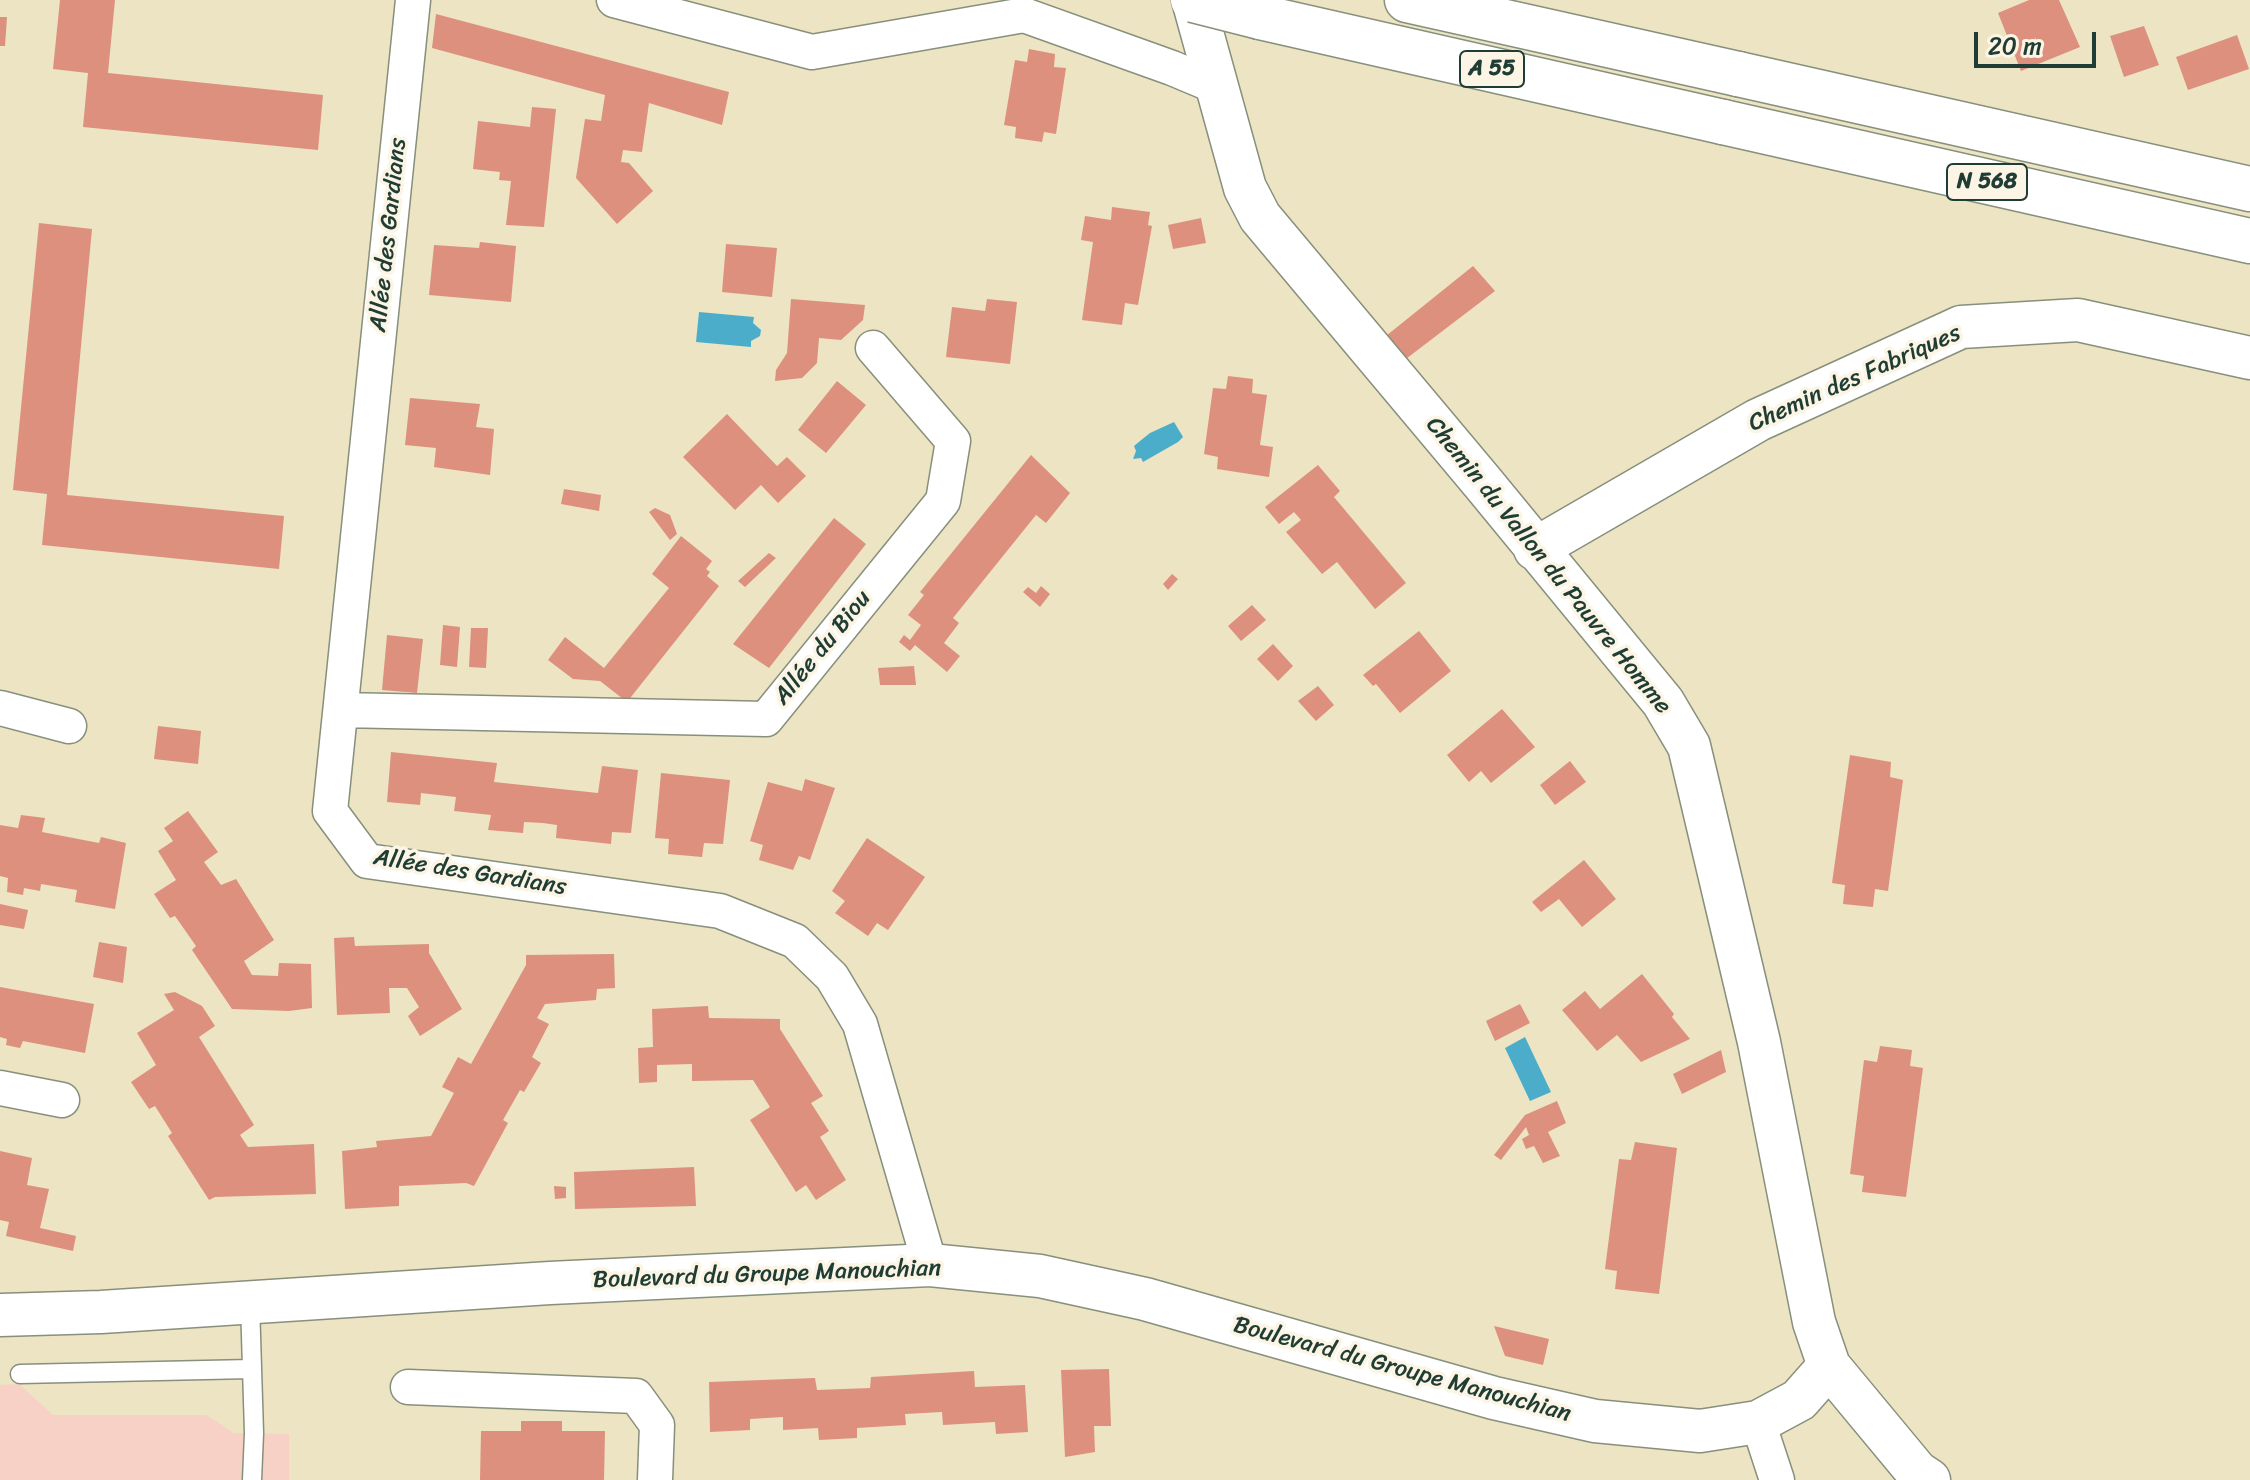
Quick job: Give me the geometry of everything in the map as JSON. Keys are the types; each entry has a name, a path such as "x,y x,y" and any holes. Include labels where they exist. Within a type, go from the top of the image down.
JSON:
{"highway":[{"name":"A 55","path":"1193,0 1723,122"},
{"name":"A 55","path":"1407,0 1738,74"},
{"name":"N 568","path":"1738,74 2250,189"},
{"name":"N 568","path":"1723,122 2250,241"}],"street":[{"name":"Allée des Gardians","path":"413,0 330,811 367,861 720,911 795,941 832,977 860,1024 930,1265"},
{"path":"614,0 812,52 1024,15 1215,86"},
{"name":"Chemin du Vallon du Pauvre Homme","path":"1193,0 1245,188 1260,217 1663,702 1689,746 1759,1042 1814,1322 1829,1366 1917,1472 1929,1480"},
{"name":"Chemin des Fabriques","path":"1535,549 1758,420 1961,327 2078,320 2250,358"},
{"name":"Allée du Biou","path":"341,710 766,719 943,501 953,441 873,348"},
{"path":"0,708 69,726"},
{"path":"0,1088 62,1100"},
{"name":"Boulevard du Groupe Manouchian","path":"0,1315 250,1303 550,1283 930,1265 1040,1276 1145,1299 1494,1398 1595,1421 1700,1431 1758,1422 1799,1400 1829,1366"},
{"path":"408,1387 636,1396 657,1425 655,1480"},
{"path":"1758,1422 1777,1480"}],"lane":[{"path":"250,1303 254,1433 252,1480"},
{"path":"20,1374 251,1369"}],"shaded area":[{"path":"19,1384 53,1415 206,1415 234,1433 289,1434 289,1480 0,1480 0,1385"}],"water":[{"path":"699,312 754,317 753,323 761,330 760,336 751,341 751,347 696,342"},
{"path":"1174,422 1183,437 1178,442 1143,462 1141,458 1133,459 1134,446 1150,433"},
{"path":"1525,1037 1551,1092 1530,1101 1505,1048"}],"building":[{"path":"60,0 115,0 108,73 323,95 318,150 83,127 88,73 53,69"},
{"path":"2029,0 2059,0 2080,47 2021,71 1998,13"},
{"path":"436,14 729,92 722,125 649,103 642,152 623,150 621,162 629,163 653,191 617,224 576,178 585,119 601,121 605,95 432,48"},
{"path":"0,17 7,17 5,46 0,46"},
{"path":"2144,26 2159,65 2124,77 2110,36"},
{"path":"2237,35 2249,69 2188,90 2176,57"},
{"path":"1029,49 1055,54 1054,67 1066,68 1056,134 1044,132 1042,142 1015,138 1016,127 1004,125 1015,60 1027,62"},
{"path":"532,107 556,109 544,227 506,225 511,181 499,180 500,172 473,169 478,121 530,127"},
{"path":"1112,207 1150,212 1148,225 1152,226 1138,305 1125,303 1122,325 1082,320 1093,242 1081,240 1085,216 1111,220"},
{"path":"1201,218 1206,243 1173,249 1168,225"},
{"path":"39,223 92,229 67,495 284,516 279,569 42,545 47,494 13,490"},
{"path":"480,242 516,246 511,302 429,295 434,245 479,248"},
{"path":"726,244 777,248 772,297 722,292"},
{"path":"1473,266 1495,291 1394,368 1376,344"},
{"path":"791,299 865,305 863,320 841,340 819,338 817,363 802,378 775,381 776,370 787,353"},
{"path":"987,299 1017,302 1010,364 946,357 952,307 985,311"},
{"path":"1228,376 1253,379 1252,393 1267,395 1260,445 1273,447 1269,477 1217,469 1218,457 1204,454 1213,388 1226,389"},
{"path":"837,381 866,405 826,453 798,430"},
{"path":"410,398 480,404 476,427 494,429 490,475 434,467 436,448 405,445"},
{"path":"727,414 777,466 787,457 806,476 778,503 761,485 735,510 683,457"},
{"path":"1031,455 1070,493 1046,523 1036,515 953,618 959,623 944,643 960,656 947,672 915,645 910,651 899,642 904,635 910,640 921,625 908,615 924,595 920,592"},
{"path":"1318,465 1340,491 1334,497 1406,583 1375,609 1337,562 1322,574 1286,532 1301,520 1294,512 1279,524 1265,507"},
{"path":"564,489 601,495 599,511 561,504"},
{"path":"655,508 670,515 677,534 670,540 649,512"},
{"path":"834,518 866,544 769,668 733,644"},
{"path":"681,536 712,561 706,569 710,572 707,576 719,586 627,702 600,681 573,679 548,660 565,637 604,668 669,588 652,574"},
{"path":"769,553 776,558 745,587 738,581"},
{"path":"1172,574 1178,579 1168,590 1163,584"},
{"path":"1041,586 1050,594 1040,607 1023,592 1028,587 1036,593"},
{"path":"1252,605 1266,620 1241,641 1228,626"},
{"path":"443,625 460,627 457,667 440,665"},
{"path":"471,628 488,628 486,668 469,667"},
{"path":"1419,631 1451,671 1400,713 1376,684 1373,686 1363,675"},
{"path":"387,635 423,639 417,693 382,690"},
{"path":"1273,644 1293,666 1278,681 1257,659"},
{"path":"914,666 916,685 880,685 878,668"},
{"path":"1318,686 1334,705 1316,721 1298,701"},
{"path":"1502,709 1535,747 1491,783 1481,771 1469,782 1447,755"},
{"path":"158,726 201,731 198,764 154,759"},
{"path":"391,752 497,763 494,782 598,793 602,766 638,770 631,833 612,832 611,844 556,838 557,825 543,823 524,822 523,833 488,830 491,815 454,811 456,797 421,793 420,805 387,802"},
{"path":"1850,755 1891,762 1890,777 1903,780 1888,891 1875,889 1873,907 1843,904 1845,885 1832,883"},
{"path":"1570,761 1586,782 1555,805 1540,785"},
{"path":"661,773 730,780 723,844 704,843 702,857 668,854 669,839 655,838"},
{"path":"805,779 835,788 810,860 799,856 793,870 759,860 763,845 750,841 768,782 802,791"},
{"path":"188,811 218,852 204,862 221,885 236,879 274,940 244,961 252,975 278,976 279,963 311,964 312,1008 289,1011 232,1009 192,950 196,946 175,916 170,918 154,894 176,880 158,851 173,841 164,828"},
{"path":"21,815 45,818 42,832 99,843 101,837 126,843 115,909 75,902 77,890 41,884 40,891 24,888 23,895 7,892 8,878 0,876 0,825 18,828"},
{"path":"867,838 925,877 888,930 877,923 868,936 835,913 845,901 832,891"},
{"path":"1584,860 1616,899 1582,927 1559,899 1541,912 1532,902"},
{"path":"0,904 28,910 24,929 0,925"},
{"path":"354,937 355,946 429,944 429,953 462,1009 420,1036 408,1016 419,1007 407,988 389,988 390,1013 337,1015 334,938"},
{"path":"99,942 127,947 123,983 93,977"},
{"path":"614,954 615,988 597,989 596,1000 545,1004 537,1018 549,1024 532,1057 541,1063 524,1092 520,1090 503,1120 508,1123 474,1186 466,1183 399,1186 399,1206 345,1209 342,1151 377,1147 376,1141 431,1136 454,1093 442,1087 458,1057 471,1064 526,965 526,955"},
{"path":"1642,974 1690,1039 1641,1062 1617,1035 1597,1051 1562,1010 1585,991 1600,1009"},
{"path":"0,987 94,1004 85,1053 23,1041 20,1048 6,1045 7,1039 0,1037"},
{"path":"175,992 202,1006 215,1026 199,1037 254,1125 240,1135 248,1147 314,1144 316,1194 215,1197 209,1200 168,1136 172,1133 155,1106 149,1109 131,1082 156,1065 137,1033 174,1010 164,994"},
{"path":"1520,1004 1530,1023 1495,1041 1486,1021"},
{"path":"708,1006 709,1018 780,1019 780,1029 823,1096 811,1103 829,1131 820,1137 846,1180 816,1200 806,1185 796,1192 750,1120 770,1107 753,1080 692,1081 692,1064 657,1065 657,1082 639,1083 638,1048 653,1047 652,1009"},
{"path":"1880,1046 1912,1050 1910,1066 1923,1068 1906,1197 1862,1192 1864,1176 1850,1174 1864,1060 1877,1062"},
{"path":"1721,1050 1726,1072 1682,1094 1673,1074"},
{"path":"1557,1101 1566,1123 1548,1132 1560,1156 1543,1163 1534,1146 1526,1149 1522,1139 1529,1135 1526,1127 1501,1160 1494,1155 1525,1115"},
{"path":"1635,1142 1677,1148 1659,1294 1615,1289 1617,1271 1605,1269 1619,1159 1631,1160"},
{"path":"0,1151 32,1158 27,1185 49,1189 40,1228 76,1236 73,1251 6,1236 9,1222 0,1220"},
{"path":"694,1167 696,1206 575,1209 574,1172"},
{"path":"554,1186 566,1187 566,1198 555,1199"},
{"path":"1494,1326 1549,1339 1543,1365 1505,1356"},
{"path":"1109,1369 1111,1426 1094,1426 1095,1452 1065,1457 1061,1370"},
{"path":"974,1371 975,1387 1025,1385 1028,1432 996,1434 995,1422 943,1425 942,1412 905,1414 906,1425 857,1428 857,1438 819,1440 818,1428 783,1430 783,1417 750,1419 750,1430 710,1432 709,1382 815,1378 817,1390 870,1388 871,1377"},
{"path":"521,1421 562,1421 562,1431 605,1431 604,1480 480,1480 481,1431 521,1431"}]}
